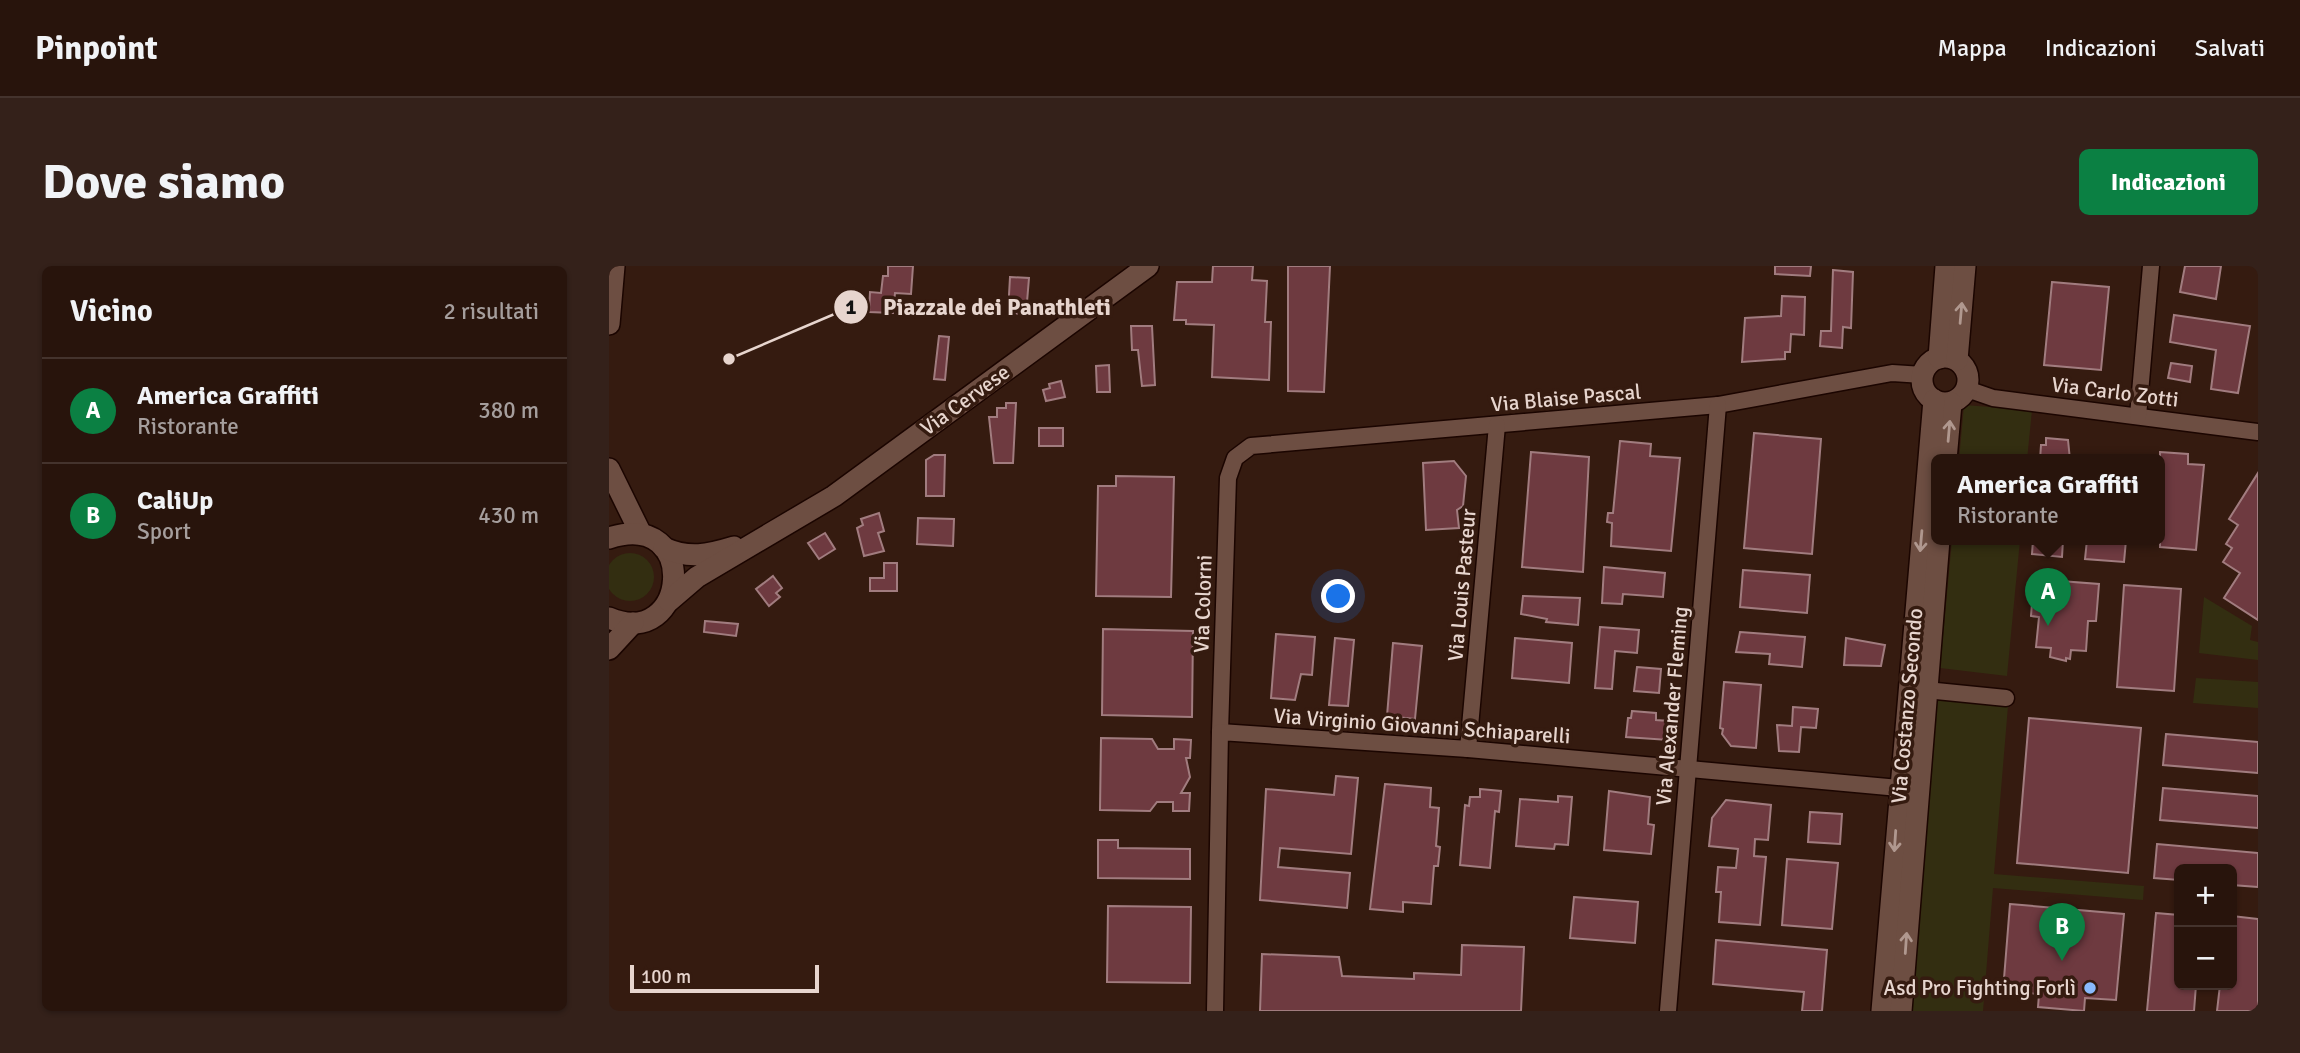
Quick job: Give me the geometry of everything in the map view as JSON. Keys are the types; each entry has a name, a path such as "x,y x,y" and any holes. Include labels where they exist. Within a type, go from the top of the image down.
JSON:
{"street":[{"path":"609,324 614,266"},
{"name":"Via Cervese","path":"609,649 633,623 652,617 697,578 834,496 1148,266"},
{"path":"1946,266 1948,359"},
{"path":"1948,359 1965,266"},
{"path":"2138,416 2151,266"},
{"path":"1946,454 1951,397 1966,369 1948,359 1929,364 1923,375 1924,390 1951,397"},
{"name":"Via Blaise Pascal","path":"1228,478 1235,458 1251,446 1718,405 1892,373 1923,375"},
{"name":"Via Carlo Zotti","path":"1951,397 1993,398 2258,432"},
{"name":"Via Costanzo Secondo","path":"1943,454 1951,397"},
{"name":"Via Alexander Fleming","path":"1668,1011 1718,405"},
{"name":"Via Louis Pasteur","path":"1468,749 1497,425"},
{"path":"609,469 642,534"},
{"name":"Via Colorni","path":"1220,732 1228,478"},
{"name":"Via Cervese","path":"642,534 680,555 696,556 739,545 778,530"},
{"path":"609,538 625,533 642,534"},
{"name":"Via Costanzo Secondo","path":"1882,1011 1899,788 1931,545"},
{"name":"Via Costanzo Secondo","path":"1901,1011 1939,545"},
{"path":"664,548 675,574 669,601"},
{"path":"609,618 633,623"},
{"path":"1926,690 2006,698"},
{"path":"1215,1011 1220,732"},
{"name":"Via Virginio Giovanni Schiaparelli","path":"1220,732 1468,749 1899,788"}],"shaded area":[{"path":"1964,405 2032,410 2028,454 1960,454"},
{"path":"1952,545 2020,545 2007,676 1940,668"},
{"path":"630,553 639,554 647,560 653,568 653,586 647,594 639,600 630,601 621,600 613,594 607,586 606,577 607,568 613,560 621,554"},
{"path":"2204,597 2252,626 2250,640 2258,642 2258,660 2199,653"},
{"path":"2196,678 2258,682 2258,708 2193,703"},
{"path":"1933,699 2008,706 1994,874 2144,886 2143,900 1993,888 1983,1011 1912,1011"}],"building":[{"path":"888,266 913,266 911,294 895,293 893,313 869,312 870,292 881,293 883,276 888,276"},
{"path":"1213,266 1253,266 1252,280 1267,281 1265,322 1271,322 1269,380 1212,377 1214,325 1186,324 1186,320 1174,320 1177,282 1212,282"},
{"path":"1288,266 1330,266 1324,392 1288,391"},
{"path":"1775,266 1811,266 1810,276 1775,274"},
{"path":"2185,266 2221,266 2216,299 2180,292"},
{"path":"1833,270 1853,272 1851,328 1843,327 1842,348 1820,346 1821,331 1831,331"},
{"path":"1010,277 1029,278 1026,314 1008,313"},
{"path":"2052,282 2109,287 2101,370 2044,365"},
{"path":"1782,296 1805,297 1804,335 1791,334 1790,352 1785,352 1785,359 1742,362 1745,318 1781,316"},
{"path":"2174,315 2250,326 2238,393 2211,389 2216,350 2170,342"},
{"path":"1131,326 1152,326 1155,385 1142,386 1138,350 1132,350"},
{"path":"939,336 949,337 945,380 934,379"},
{"path":"2171,363 2192,366 2190,382 2168,378"},
{"path":"1109,365 1110,392 1097,392 1096,366"},
{"path":"1061,381 1065,397 1046,401 1043,390 1050,388 1049,384"},
{"path":"1006,403 1016,403 1013,463 994,463 989,417 997,417 997,408 1006,408"},
{"path":"1039,428 1063,428 1063,446 1039,446"},
{"path":"1754,433 1821,439 1812,554 1744,548"},
{"path":"2046,438 2068,440 2069,454 2040,454 2041,445 2046,445"},
{"path":"1620,441 1651,444 1650,456 1680,458 1671,551 1611,546 1612,523 1607,522 1608,513 1613,513"},
{"path":"1531,452 1589,457 1583,572 1522,567"},
{"path":"2160,452 2188,454 2188,464 2204,465 2196,550 2160,547 2165,545 2165,454"},
{"path":"934,455 945,455 944,496 926,496 926,460"},
{"path":"1454,461 1466,476 1463,506 1457,510 1459,528 1426,530 1423,463"},
{"path":"2258,473 2258,620 2224,598 2240,573 2223,562 2232,548 2226,544 2238,525 2229,519"},
{"path":"1116,476 1174,477 1171,597 1096,596 1098,486 1116,486"},
{"path":"879,513 884,531 878,533 884,551 864,556 857,528 863,525 861,519"},
{"path":"918,518 954,519 953,546 917,544"},
{"path":"825,533 835,549 819,559 808,543"},
{"path":"2033,545 2063,545 2062,557 2032,554"},
{"path":"2086,545 2126,545 2124,562 2085,559"},
{"path":"884,563 897,563 897,591 870,591 870,578 884,578"},
{"path":"1604,567 1665,573 1663,597 1623,594 1622,604 1602,603"},
{"path":"1743,570 1810,575 1807,613 1740,607"},
{"path":"773,576 782,588 776,593 780,597 769,606 756,589"},
{"path":"2034,579 2099,584 2096,621 2088,621 2086,651 2071,650 2070,659 2066,658 2066,661 2050,657 2051,648 2036,647 2039,617 2031,616"},
{"path":"2124,585 2181,589 2174,691 2117,687"},
{"path":"1523,596 1580,598 1578,625 1546,622 1547,619 1521,614"},
{"path":"705,621 738,624 736,636 704,632"},
{"path":"1600,627 1639,630 1637,653 1615,651 1612,689 1595,688"},
{"path":"1103,629 1193,631 1192,717 1102,715"},
{"path":"1740,632 1805,637 1802,667 1769,664 1770,654 1736,652"},
{"path":"1276,634 1315,637 1312,675 1301,674 1295,700 1271,698"},
{"path":"1335,638 1354,640 1348,706 1329,705"},
{"path":"1515,638 1572,643 1569,683 1512,678"},
{"path":"1846,638 1885,645 1881,666 1844,665"},
{"path":"1393,643 1422,646 1415,719 1387,716"},
{"path":"1637,667 1661,669 1659,693 1634,691"},
{"path":"1724,682 1761,685 1756,748 1731,746 1722,734 1723,729 1720,728"},
{"path":"1793,707 1818,709 1816,728 1801,727 1799,752 1779,751 1777,725 1792,726"},
{"path":"1632,711 1656,713 1656,720 1669,721 1668,740 1626,737 1628,718 1631,718"},
{"path":"2029,718 2141,728 2128,873 2017,863"},
{"path":"2166,734 2258,742 2258,773 2163,765"},
{"path":"1101,738 1152,739 1158,749 1174,749 1174,739 1191,740 1190,758 1186,758 1190,777 1181,793 1190,793 1189,811 1173,811 1173,802 1157,802 1150,811 1100,810"},
{"path":"1336,776 1358,778 1351,854 1280,848 1278,867 1350,873 1347,908 1260,900 1266,789 1334,795"},
{"path":"1385,784 1431,788 1430,807 1439,808 1436,846 1440,847 1438,866 1434,866 1431,904 1403,902 1403,912 1370,909"},
{"path":"2163,788 2258,796 2258,828 2160,820"},
{"path":"1480,789 1501,791 1499,812 1495,811 1490,868 1460,865 1465,805 1469,806 1470,797 1480,797"},
{"path":"1609,791 1650,797 1648,824 1654,825 1651,854 1604,850"},
{"path":"1558,796 1572,797 1568,845 1555,844 1554,849 1516,846 1520,799 1558,802"},
{"path":"1726,800 1771,805 1768,840 1755,839 1754,856 1766,857 1760,925 1719,922 1721,892 1716,892 1718,867 1736,868 1738,849 1709,846 1712,818"},
{"path":"1810,812 1842,814 1840,844 1808,842"},
{"path":"1098,840 1118,840 1118,848 1190,849 1190,879 1098,878"},
{"path":"2157,844 2258,853 2258,887 2237,885 2237,864 2174,864 2174,880 2154,878"},
{"path":"1787,859 1838,863 1832,929 1782,925"},
{"path":"1574,897 1638,902 1635,943 1570,938"},
{"path":"2010,904 2124,914 2116,1000 2085,998 2084,1011 2038,1007 2039,994 2003,991"},
{"path":"1108,906 1191,907 1190,983 1107,982"},
{"path":"2156,913 2174,915 2174,990 2196,990 2194,1011 2147,1011"},
{"path":"2237,917 2258,919 2258,1011 2217,1011 2219,990 2237,990"},
{"path":"1716,940 1827,950 1822,1011 1802,1011 1804,992 1713,984"},
{"path":"1462,945 1524,947 1521,1011 1260,1011 1262,954 1339,957 1342,976 1414,979 1414,973 1461,975"}],"place":[{"name":"Piazzale dei Panathleti","path":"729,359"},
{"name":"America Graffiti","path":"2048,626"},
{"name":"CaliUp","path":"2062,961"},
{"name":"Asd Pro Fighting Forlì","path":"2090,988"}]}
